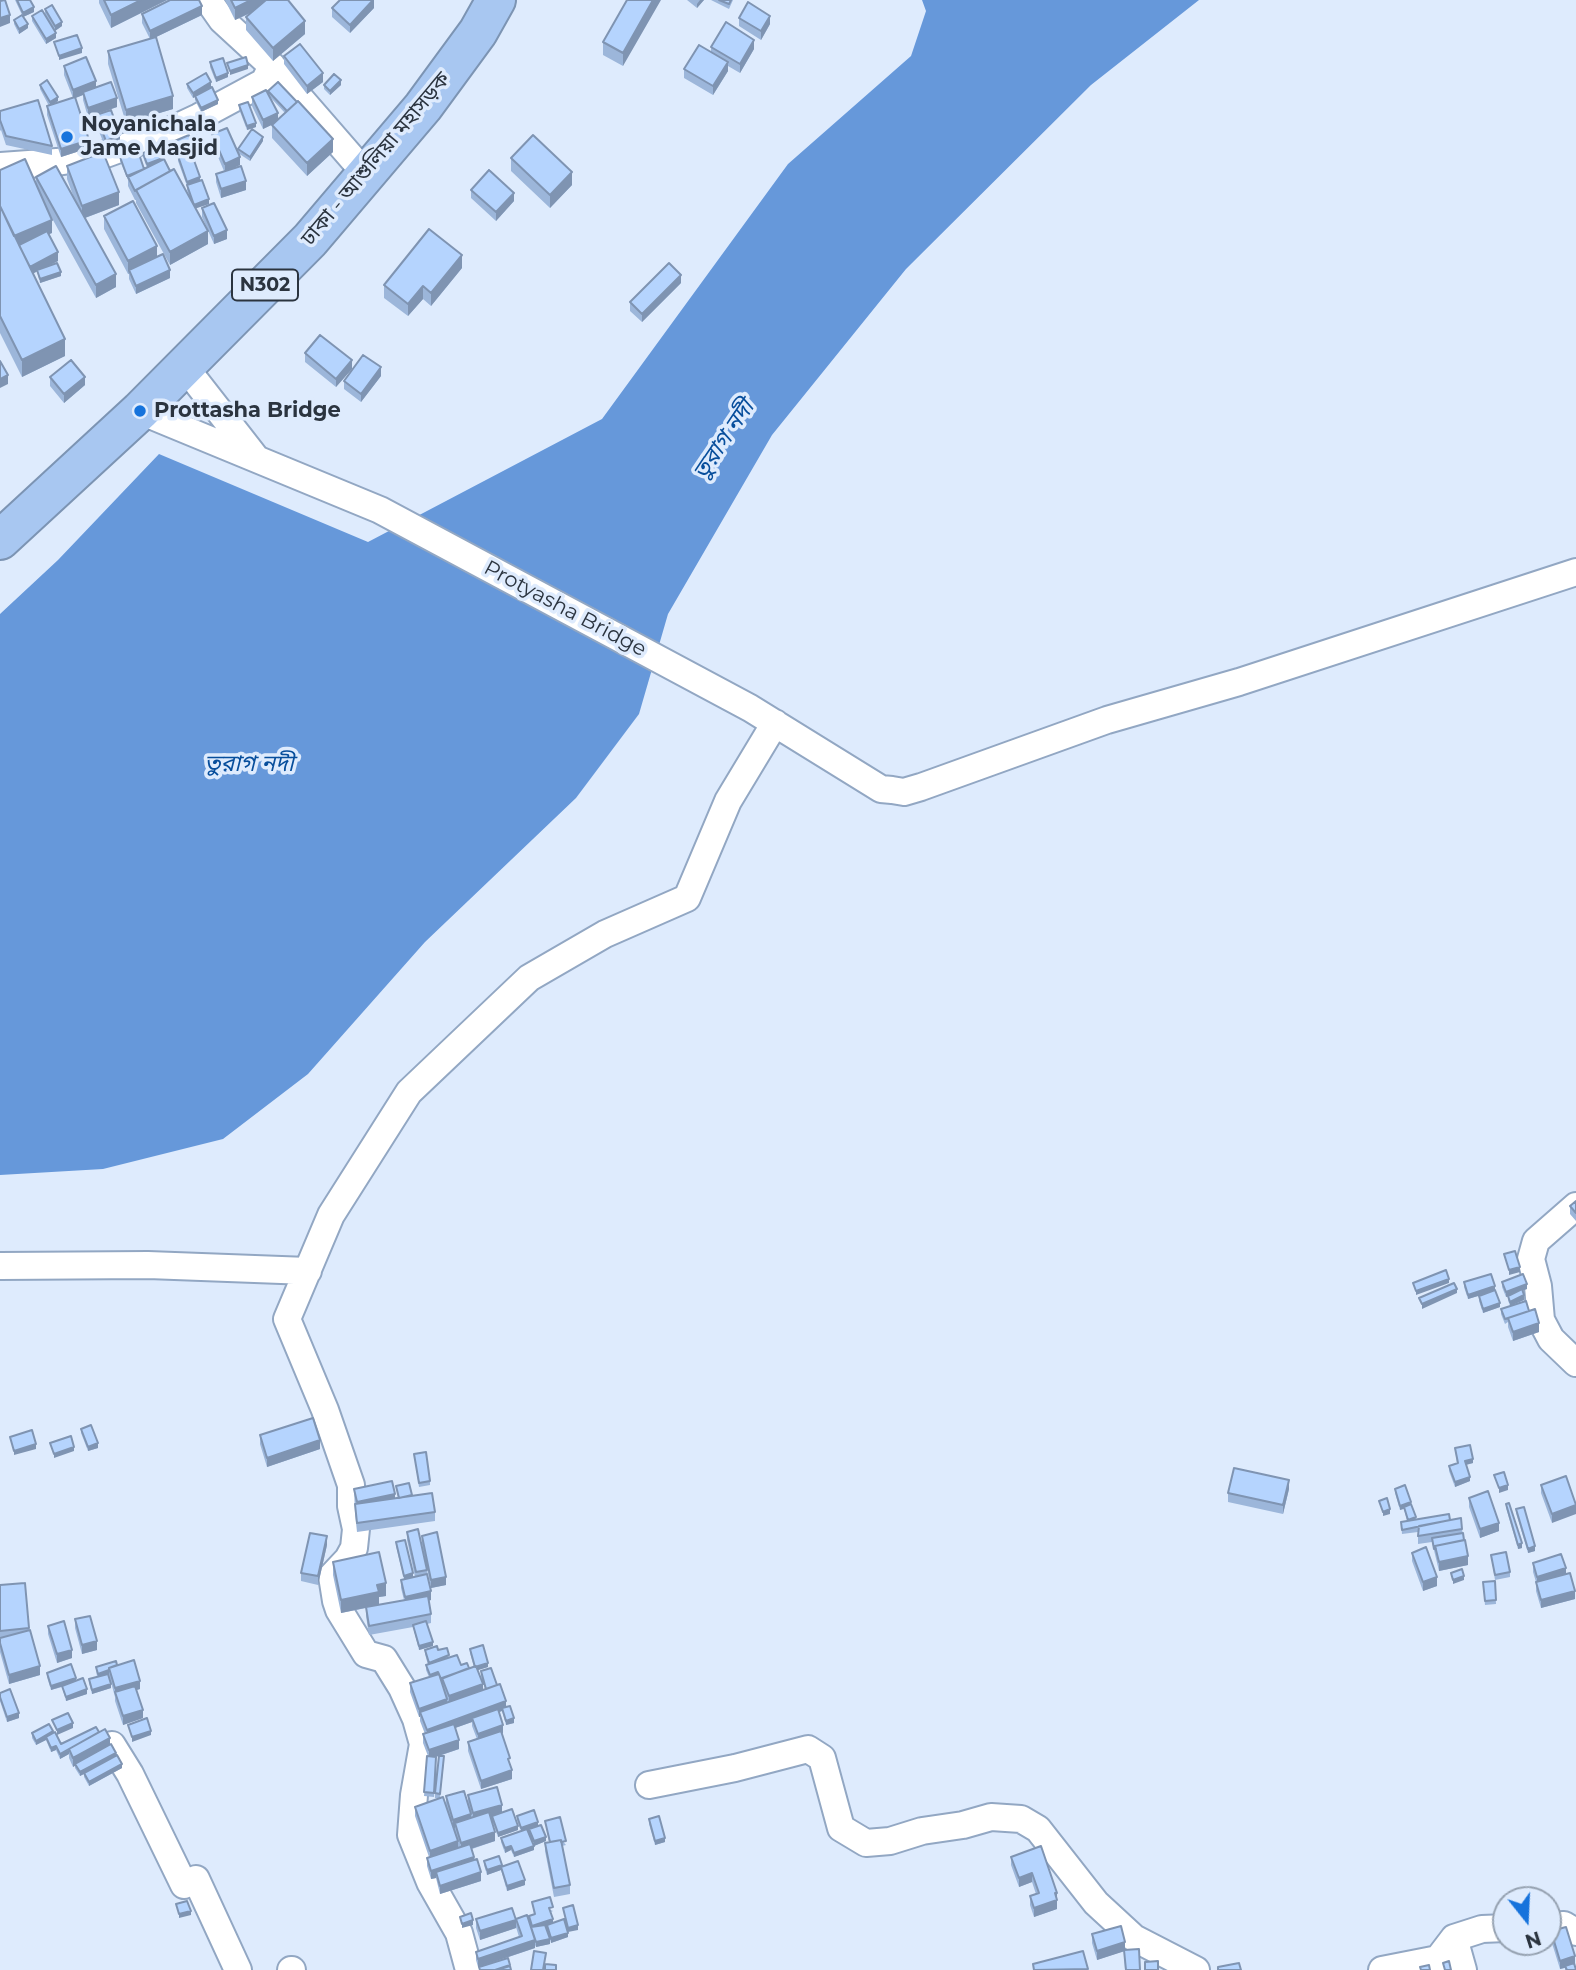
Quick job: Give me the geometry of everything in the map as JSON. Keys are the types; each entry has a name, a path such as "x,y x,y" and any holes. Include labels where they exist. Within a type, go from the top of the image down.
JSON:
{"highway":[{"name":"ঢাকা - আশুলিয়া মহাসড়ক","path":"0,540 140,411 310,240 423,107 478,32 496,0"}],"street":[{"path":"208,0 222,20 272,66 365,173"},
{"path":"0,166 103,155 169,131 264,82 272,66"},
{"path":"184,366 256,458"},
{"name":"Protyasha Bridge","path":"140,411 380,510 750,708 881,789 904,792 1107,720 1239,682 1576,572"},
{"path":"469,1970 459,1933 430,1882 411,1835 414,1795 423,1744 416,1719 402,1688 384,1659 366,1654 336,1601 332,1576 354,1548 351,1485 325,1410 287,1319 331,1215 409,1092 529,978 605,934 687,898 727,801 775,723"},
{"path":"1576,1206 1536,1241 1531,1259 1538,1286 1541,1320 1551,1339 1576,1363"},
{"path":"0,1265 148,1265 308,1271"},
{"path":"112,1745 130,1773 184,1885 196,1879 238,1970"},
{"path":"649,1785 735,1768 808,1749 822,1758 841,1828 866,1843 890,1841 922,1831 963,1825 991,1817 1021,1819 1038,1829 1096,1903 1134,1938 1196,1970"},
{"path":"1382,1970 1438,1959 1454,1938 1492,1929"},
{"path":"1454,1938 1464,1970"}],"water":[{"name":"তুরাগ নদী","path":"922,0 1199,0 1091,85 906,269 772,435 668,614 639,714 576,798 425,942 308,1074 223,1139 103,1169 0,1175 0,614 58,560 159,454 368,542 602,419 788,164 911,56 926,11"}],"building":[{"path":"5,0 10,15 0,18 0,1"},
{"path":"17,0 30,0 34,7 23,13"},
{"path":"104,0 141,0 111,15"},
{"path":"170,0 199,0 202,6 150,31 142,14"},
{"path":"231,0 251,0 235,8"},
{"path":"266,0 288,0 305,21 273,48 246,17"},
{"path":"340,0 373,0 350,25 332,8"},
{"path":"627,0 653,0 623,53 603,42"},
{"path":"748,2 770,16 761,31 739,18"},
{"path":"52,5 62,22 55,26 45,9"},
{"path":"42,10 56,33 46,39 32,16"},
{"path":"22,15 28,24 19,29 14,20"},
{"path":"726,22 754,40 740,64 711,47"},
{"path":"77,35 82,48 59,56 54,42"},
{"path":"156,37 173,96 126,110 108,51"},
{"path":"300,44 323,73 307,86 284,56"},
{"path":"699,45 728,62 713,86 684,69"},
{"path":"86,57 96,81 73,90 64,66"},
{"path":"246,57 248,65 230,71 227,63"},
{"path":"223,58 228,73 216,78 210,62"},
{"path":"206,73 211,82 193,93 187,84"},
{"path":"334,74 341,80 330,91 324,85"},
{"path":"47,80 58,97 50,102 40,85"},
{"path":"111,82 117,98 88,108 83,92"},
{"path":"278,82 297,102 287,111 268,91"},
{"path":"212,87 218,100 201,108 195,96"},
{"path":"266,90 278,113 263,120 252,97"},
{"path":"75,97 89,140 61,149 47,106"},
{"path":"38,100 52,146 6,136 0,120 0,111"},
{"path":"298,101 333,139 307,163 272,125"},
{"path":"248,102 256,123 247,126 239,105"},
{"path":"111,110 120,135 106,141 96,115"},
{"path":"152,116 155,125 142,129 139,120"},
{"path":"227,128 240,157 225,164 212,134"},
{"path":"252,129 263,137 250,157 238,149"},
{"path":"189,135 193,145 174,153 170,143"},
{"path":"533,135 572,172 550,195 511,158"},
{"path":"159,147 163,158 147,164 143,153"},
{"path":"138,151 144,169 127,176 120,157"},
{"path":"103,152 119,192 82,206 67,166"},
{"path":"191,152 200,177 187,182 178,156"},
{"path":"25,159 52,220 14,236 0,206 0,170"},
{"path":"164,159 170,171 135,191 128,177"},
{"path":"56,166 116,274 96,285 36,177"},
{"path":"241,166 246,181 221,189 216,174"},
{"path":"174,169 208,231 170,252 136,190"},
{"path":"489,170 514,193 496,212 471,190"},
{"path":"202,180 209,199 194,205 187,185"},
{"path":"133,201 157,246 128,261 104,216"},
{"path":"214,203 227,230 214,236 202,208"},
{"path":"0,206 65,339 22,360 0,316"},
{"path":"429,229 462,255 431,293 423,286 408,304 384,285"},
{"path":"47,231 58,252 30,267 19,245"},
{"path":"163,254 170,270 136,286 129,270"},
{"path":"57,263 61,272 40,279 37,270"},
{"path":"669,263 681,275 642,314 630,302"},
{"path":"320,335 352,360 336,379 305,353"},
{"path":"363,355 381,367 361,394 344,381"},
{"path":"71,360 85,377 64,394 50,377"},
{"path":"0,361 8,375 0,379"},
{"path":"1576,1201 1576,1213 1570,1206"},
{"path":"1515,1251 1520,1267 1509,1270 1504,1254"},
{"path":"1446,1270 1449,1279 1416,1291 1413,1283"},
{"path":"1491,1274 1495,1286 1468,1295 1464,1282"},
{"path":"1523,1274 1527,1284 1506,1292 1502,1282"},
{"path":"1454,1283 1457,1289 1422,1304 1419,1298"},
{"path":"1522,1289 1524,1295 1510,1302 1508,1296"},
{"path":"1495,1290 1500,1303 1483,1309 1479,1296"},
{"path":"1526,1301 1529,1311 1505,1319 1501,1309"},
{"path":"1535,1309 1539,1323 1513,1332 1508,1318"},
{"path":"313,1418 320,1440 267,1458 260,1435"},
{"path":"91,1425 98,1443 88,1447 81,1429"},
{"path":"32,1430 36,1444 14,1451 10,1437"},
{"path":"71,1436 74,1447 54,1454 50,1443"},
{"path":"1470,1445 1473,1459 1465,1461 1470,1477 1455,1482 1449,1466 1458,1463 1455,1448"},
{"path":"426,1452 430,1481 419,1483 414,1454"},
{"path":"1234,1468 1289,1480 1283,1505 1228,1493"},
{"path":"1504,1472 1508,1485 1499,1488 1494,1475"},
{"path":"1566,1476 1576,1505 1552,1514 1541,1485"},
{"path":"392,1481 395,1494 357,1502 354,1489"},
{"path":"409,1483 412,1495 399,1498 396,1486"},
{"path":"1405,1485 1411,1502 1400,1506 1395,1489"},
{"path":"1488,1491 1499,1523 1480,1529 1469,1498"},
{"path":"432,1493 435,1512 357,1523 355,1504"},
{"path":"1387,1498 1390,1509 1383,1512 1379,1501"},
{"path":"1509,1503 1522,1543 1518,1545 1506,1504"},
{"path":"1411,1504 1416,1517 1408,1520 1404,1507"},
{"path":"1524,1507 1535,1546 1528,1549 1516,1509"},
{"path":"1449,1514 1450,1520 1402,1530 1401,1522"},
{"path":"1461,1518 1462,1529 1418,1536 1419,1526"},
{"path":"418,1529 427,1570 416,1572 407,1532"},
{"path":"437,1532 446,1577 431,1580 422,1536"},
{"path":"310,1533 327,1536 318,1576 301,1573"},
{"path":"1463,1533 1464,1540 1435,1546 1434,1549 1432,1538"},
{"path":"405,1540 413,1573 404,1576 396,1542"},
{"path":"1465,1540 1468,1556 1439,1562 1435,1546"},
{"path":"1426,1547 1437,1577 1423,1582 1412,1553"},
{"path":"379,1552 386,1583 377,1585 379,1592 341,1600 333,1562"},
{"path":"1506,1552 1510,1572 1495,1575 1491,1555"},
{"path":"1561,1554 1566,1568 1537,1577 1533,1563"},
{"path":"1462,1569 1464,1576 1453,1580 1451,1573"},
{"path":"1570,1573 1575,1591 1541,1600 1536,1582"},
{"path":"427,1574 431,1591 405,1597 401,1580"},
{"path":"1495,1581 1496,1600 1485,1601 1483,1582"},
{"path":"25,1583 29,1628 0,1631 0,1585"},
{"path":"428,1596 431,1614 369,1626 366,1607"},
{"path":"90,1616 97,1641 82,1645 75,1619"},
{"path":"64,1621 72,1650 57,1654 48,1626"},
{"path":"426,1621 433,1642 419,1646 413,1625"},
{"path":"30,1630 40,1666 9,1675 0,1638"},
{"path":"483,1645 488,1663 475,1667 470,1649"},
{"path":"437,1646 438,1650 447,1648 449,1655 429,1663 425,1650"},
{"path":"457,1655 461,1665 467,1663 469,1668 441,1679 438,1672 430,1675 426,1665"},
{"path":"134,1660 140,1681 115,1688 109,1668"},
{"path":"116,1661 117,1665 98,1674 96,1667"},
{"path":"71,1664 76,1678 51,1686 47,1673"},
{"path":"476,1666 483,1684 449,1696 442,1678"},
{"path":"491,1668 497,1685 486,1689 481,1671"},
{"path":"108,1674 111,1684 92,1690 89,1679"},
{"path":"439,1674 447,1699 419,1709 410,1683"},
{"path":"83,1678 87,1689 66,1697 62,1686"},
{"path":"500,1684 506,1701 427,1730 420,1712"},
{"path":"135,1686 143,1710 123,1716 115,1692"},
{"path":"10,1689 19,1713 7,1717 0,1693"},
{"path":"510,1706 514,1718 506,1721 502,1708"},
{"path":"498,1709 503,1725 478,1734 472,1718"},
{"path":"68,1713 73,1723 57,1730 52,1720"},
{"path":"147,1718 151,1731 132,1737 128,1725"},
{"path":"49,1724 53,1731 36,1741 32,1733"},
{"path":"454,1724 459,1740 429,1750 423,1734"},
{"path":"96,1727 99,1732 60,1754 56,1746 51,1748 46,1737 55,1732 61,1744"},
{"path":"105,1729 110,1738 73,1758 69,1749"},
{"path":"501,1731 512,1770 481,1781 468,1742"},
{"path":"111,1744 116,1753 80,1772 75,1764"},
{"path":"117,1755 122,1764 89,1782 84,1773"},
{"path":"427,1756 436,1757 434,1793 424,1792"},
{"path":"439,1756 444,1756 440,1794 435,1793"},
{"path":"497,1787 502,1805 473,1813 468,1795"},
{"path":"464,1791 471,1814 453,1820 446,1796"},
{"path":"443,1797 458,1841 430,1851 415,1807"},
{"path":"512,1809 518,1826 498,1833 492,1816"},
{"path":"534,1810 538,1822 521,1828 517,1816"},
{"path":"489,1812 495,1832 461,1843 455,1823"},
{"path":"659,1816 665,1838 655,1841 649,1819"},
{"path":"560,1817 566,1841 550,1842 545,1821"},
{"path":"541,1825 546,1837 534,1841 529,1829"},
{"path":"527,1829 534,1846 514,1853 511,1846 505,1848 501,1838"},
{"path":"561,1840 570,1885 554,1888 545,1843"},
{"path":"470,1844 474,1857 431,1871 427,1858"},
{"path":"1041,1846 1057,1900 1034,1908 1030,1896 1039,1893 1032,1873 1019,1878 1011,1857"},
{"path":"499,1856 502,1865 487,1870 484,1861"},
{"path":"477,1859 481,1872 440,1886 436,1872"},
{"path":"518,1861 525,1880 507,1886 501,1867"},
{"path":"550,1897 553,1907 549,1908 553,1919 532,1926 529,1916 535,1914 532,1902"},
{"path":"187,1901 191,1911 179,1914 176,1904"},
{"path":"573,1905 578,1925 568,1928 563,1908"},
{"path":"512,1908 516,1920 480,1931 476,1919"},
{"path":"471,1913 473,1920 462,1924 460,1917"},
{"path":"527,1915 535,1940 478,1959 476,1952 522,1936 516,1919"},
{"path":"564,1919 568,1933 551,1938 547,1925"},
{"path":"545,1925 550,1939 536,1942 531,1927"},
{"path":"1121,1926 1125,1942 1097,1951 1092,1934"},
{"path":"1566,1927 1575,1956 1560,1961 1558,1956 1562,1956 1562,1928"},
{"path":"1139,1949 1140,1970 1126,1970 1124,1950"},
{"path":"534,1951 546,1953 543,1970 531,1970"},
{"path":"1083,1951 1088,1969 1034,1970 1033,1964"},
{"path":"508,1958 510,1965 495,1970 480,1970 479,1967"},
{"path":"1158,1961 1158,1970 1145,1970 1145,1962"},
{"path":"1449,1961 1451,1970 1445,1970 1443,1963"},
{"path":"1239,1963 1241,1970 1218,1970 1218,1967"},
{"path":"1574,1963 1576,1970 1567,1970 1565,1966"},
{"path":"545,1964 556,1965 556,1970 545,1970"},
{"path":"1429,1965 1430,1970 1421,1970 1420,1967"}],"place":[{"name":"Noyanichala Jame Masjid","path":"67,137"},
{"name":"Prottasha Bridge","path":"140,411"}]}
